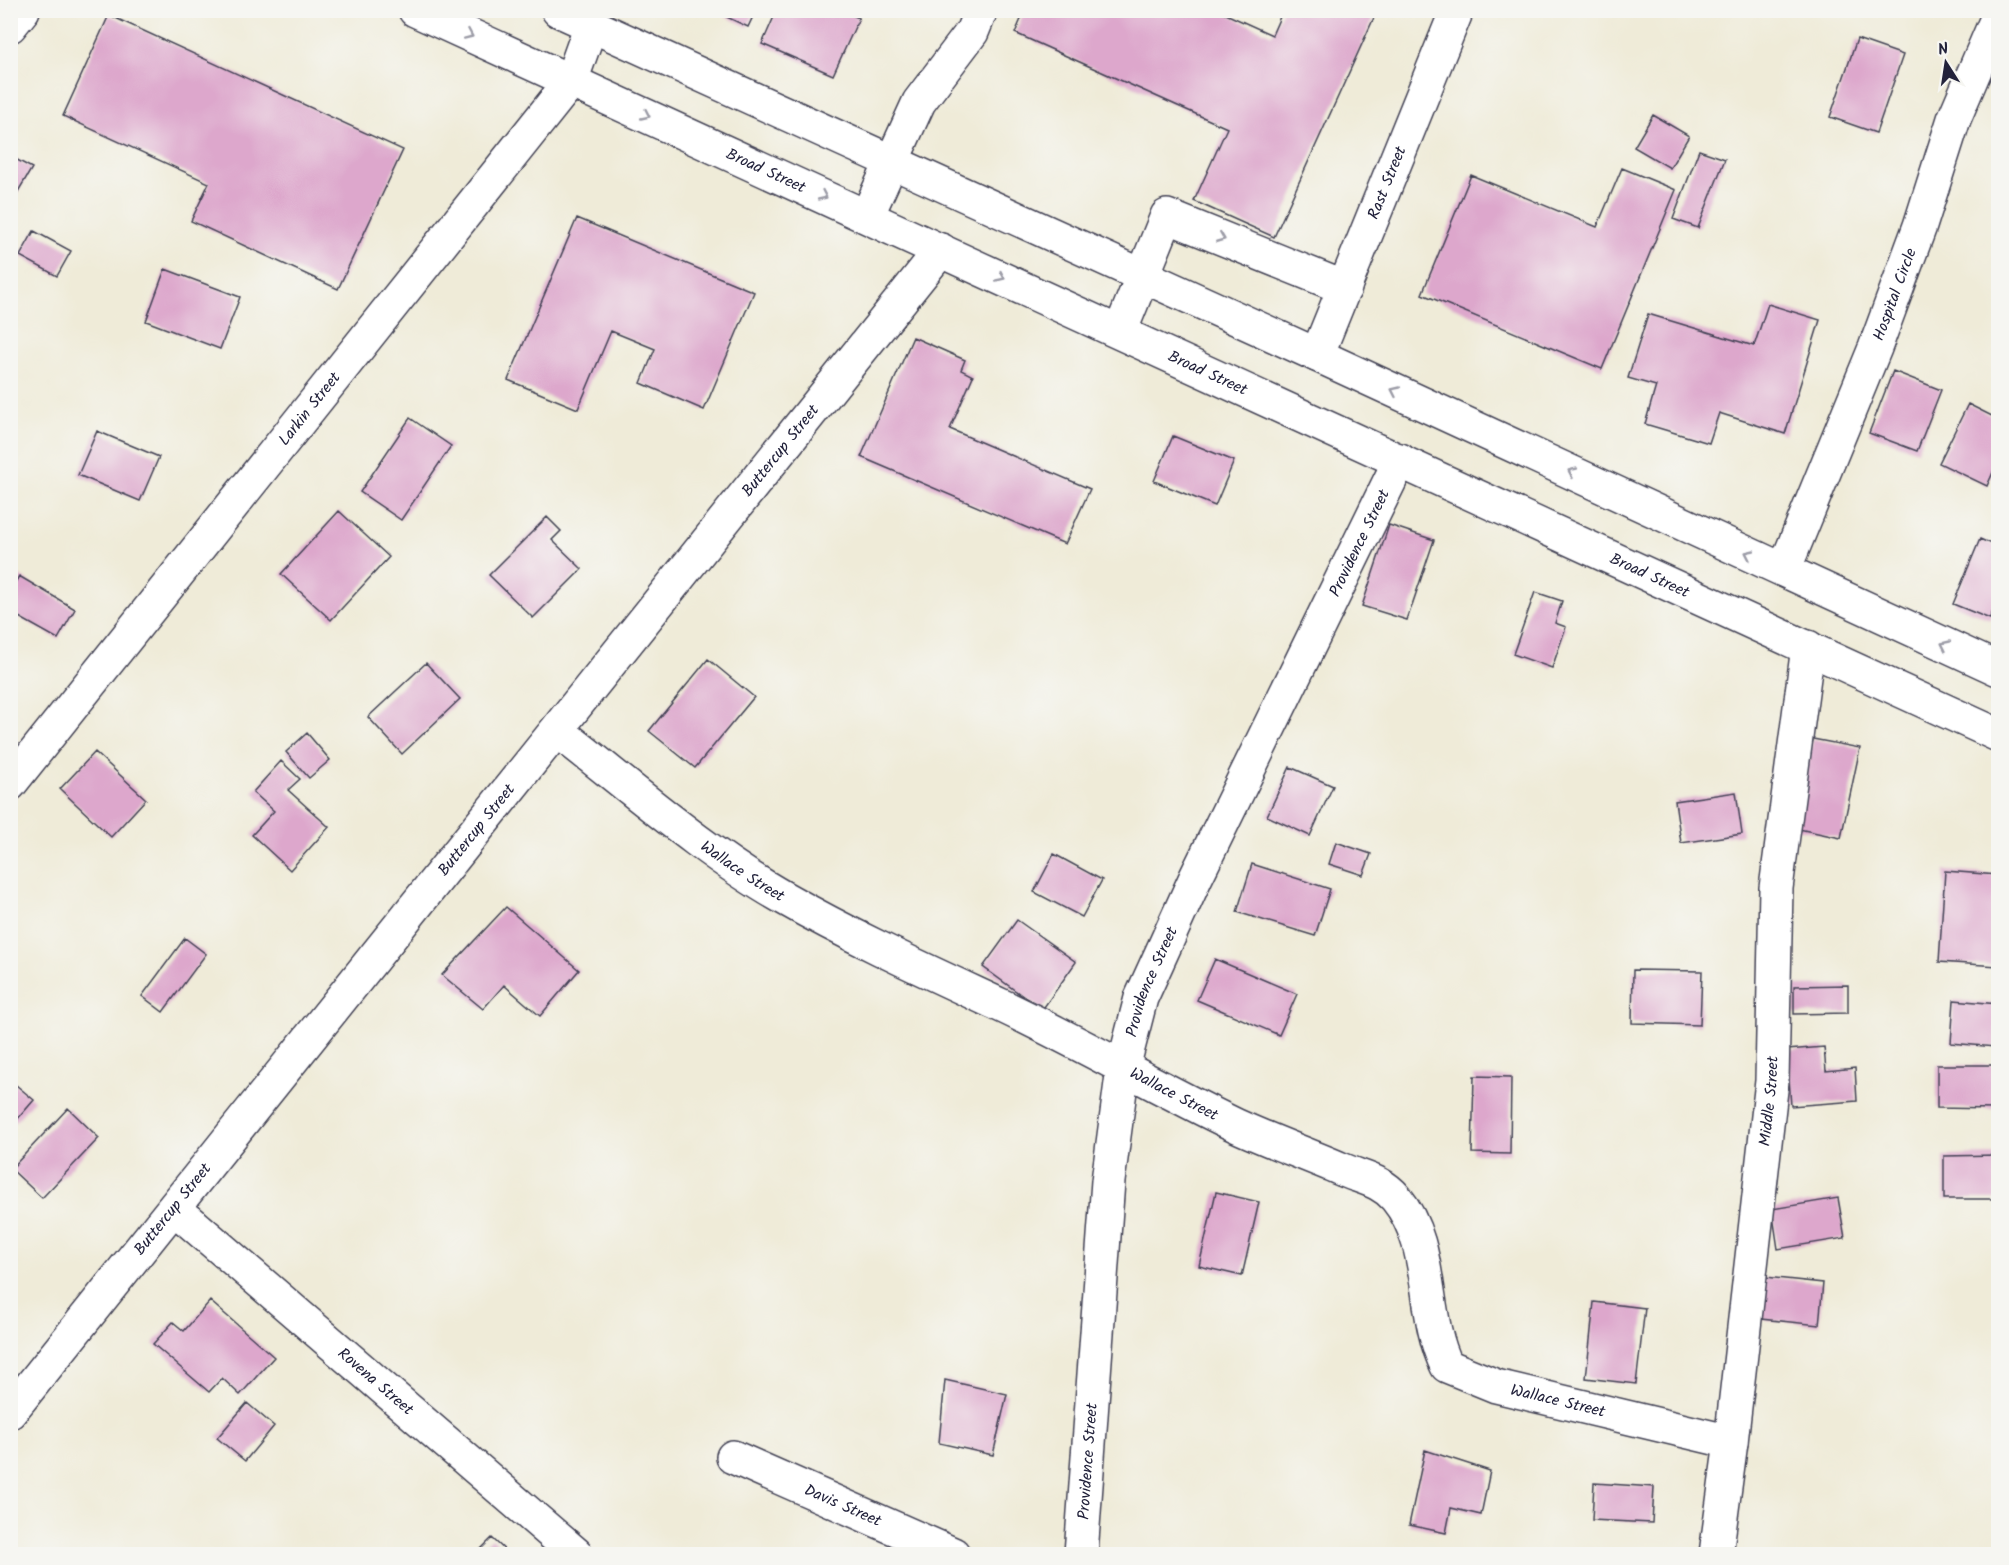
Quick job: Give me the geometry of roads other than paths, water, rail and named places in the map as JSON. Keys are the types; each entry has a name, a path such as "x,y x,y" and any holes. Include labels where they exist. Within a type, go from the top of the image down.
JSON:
{"street":[{"path":"10,27 23,10"},
{"name":"Broad Street","path":"415,10 1998,735"},
{"path":"558,10 1317,355 1998,669"},
{"path":"867,216 919,102 972,32 981,10"},
{"name":"Rast Street","path":"1317,355 1457,10"},
{"name":"Hospital Circle","path":"1784,570 1875,348 1920,226 1954,119 1998,16"},
{"name":"Larkin Street","path":"10,784 571,81 591,25"},
{"path":"1120,332 1167,216 1345,288"},
{"name":"Buttercup Street","path":"10,1412 558,731 941,250"},
{"name":"Providence Street","path":"1081,1554 1108,1181 1123,1068 1142,998 1192,887 1400,460"},
{"name":"Middle Street","path":"1716,1554 1772,1081 1776,888 1808,647"},
{"name":"Wallace Street","path":"558,731 703,843 782,897 940,979 1001,1005 1236,1125 1377,1182 1394,1196 1415,1233 1423,1262 1436,1343 1447,1366 1496,1386 1731,1442"},
{"name":"Rovena Street","path":"174,1208 576,1554"},
{"name":"Davis Street","path":"733,1457 953,1554"}]}
